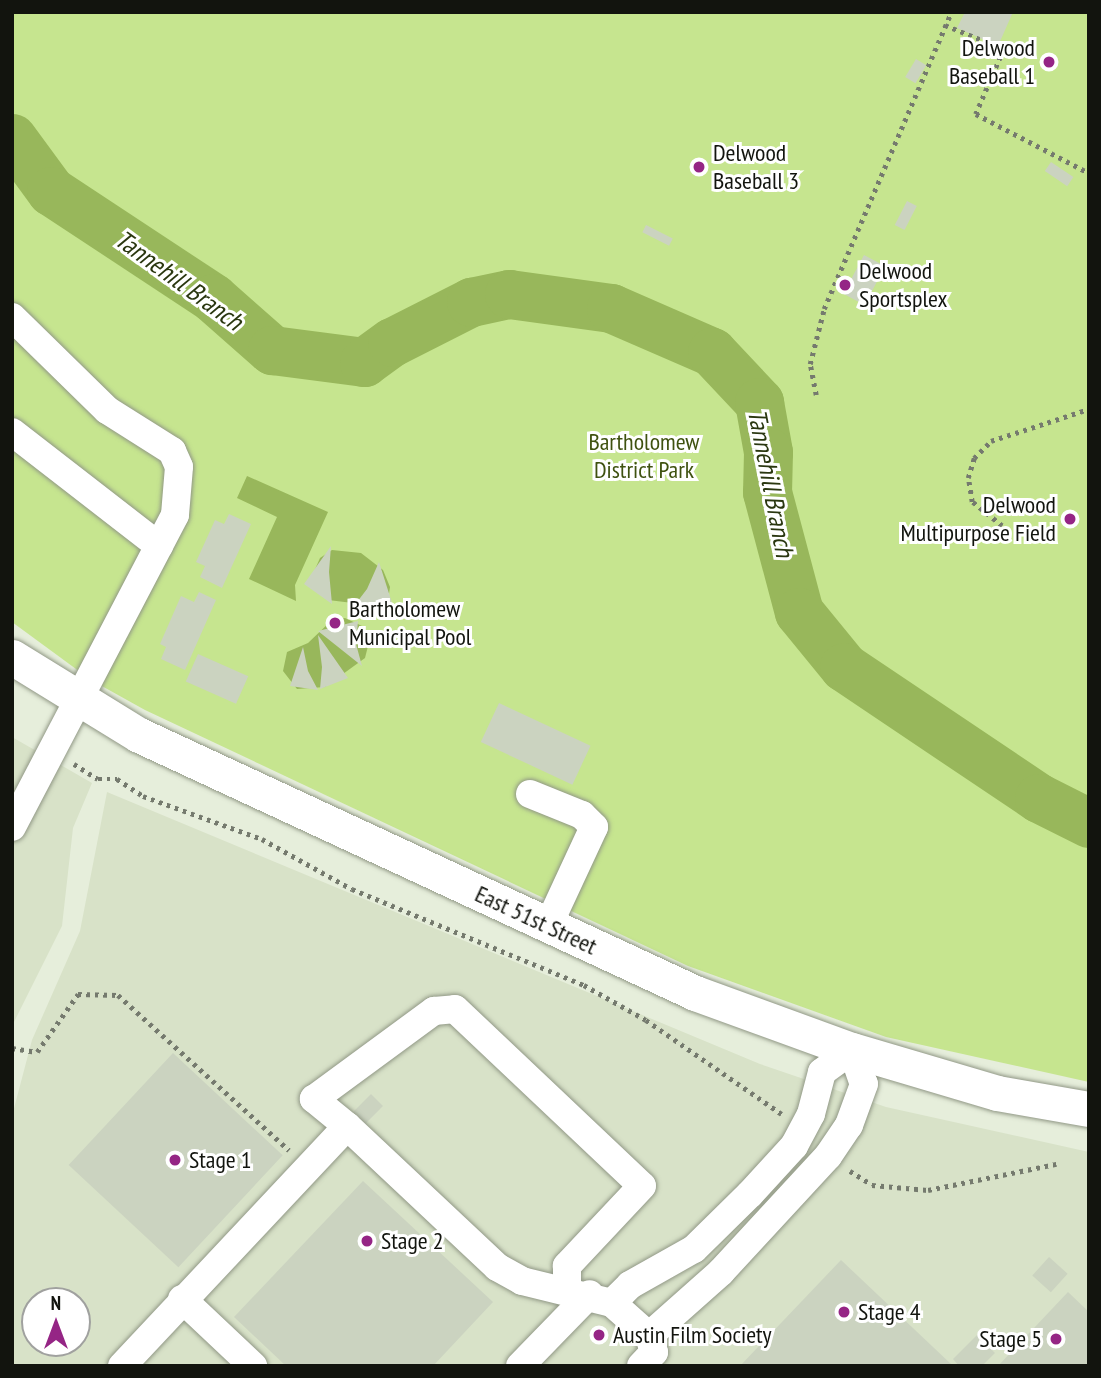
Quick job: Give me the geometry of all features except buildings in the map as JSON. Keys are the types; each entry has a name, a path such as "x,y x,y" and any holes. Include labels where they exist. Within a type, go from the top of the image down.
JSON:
{"main road":[{"name":"East 51st Street","path":"12,657 139,735 695,993 852,1050 997,1093 1089,1109"}],"lane":[{"path":"12,317 107,410 172,451 179,493 159,546 12,827"},
{"path":"12,432 159,546"},
{"path":"530,794 582,815 594,827 548,926"},
{"path":"642,1366 654,1352 649,1336 589,1295 567,1266 642,1186 455,1009 435,1011 314,1099 347,1126 497,1267 522,1281 589,1295 630,1284 694,1249 794,1146 811,1114 822,1072 852,1050 864,1084 849,1125 828,1156 739,1252 649,1336"},
{"path":"122,1366 347,1126"},
{"path":"714,1230 739,1252"},
{"path":"520,1366 589,1295"},
{"path":"182,1299 253,1366"}],"path":[{"path":"817,395 810,364 824,309 951,12"},
{"path":"945,25 1004,49 976,114 1089,173"},
{"path":"1002,526 972,502 968,478 974,458 991,441 1089,409"},
{"path":"73,764 98,779 117,779 143,796 262,839 346,886 584,985 646,1020 791,1122"},
{"path":"12,1048 37,1052 78,994 107,992 126,1001 307,1167"},
{"path":"838,1164 872,1185 897,1189 970,1184 1056,1164"}],"shaded area":[{"path":"247,476 328,512 295,585 296,601 249,579 277,517 237,498"},
{"path":"332,550 361,553 383,570 390,587 386,615 376,617 353,603 328,600 313,574 320,558"},
{"path":"345,618 362,626 369,642 365,658 325,687 297,689 283,671 287,652 308,643 332,620"},
{"path":"12,737 92,783 73,828 62,926 12,1026"},
{"path":"107,792 760,1064 886,1107 1089,1152 1089,1366 12,1366 12,1116 32,1040 80,931"}],"green space":[{"name":"Bartholomew District Park","path":"12,12 1089,12 1089,1082 886,1037 688,966 145,710 91,680 12,622"}],"waterway":[{"name":"Tannehill Branch","path":"12,138 51,191 213,298 272,350 364,362 392,342 471,302 509,294 611,308 712,352 759,402 768,452 767,492 799,612 844,667 1039,798 1089,823"}],"place":[{"name":"Delwood Baseball 1","path":"1049,62"},
{"name":"Delwood Baseball 3","path":"699,167"},
{"name":"Delwood Sportsplex","path":"845,285"},
{"name":"Delwood Multipurpose Field","path":"1070,519"},
{"name":"Bartholomew Municipal Pool","path":"335,623"},
{"name":"Stage 1","path":"175,1160"},
{"name":"Stage 2","path":"367,1241"},
{"name":"Stage 4","path":"844,1312"},
{"name":"Austin Film Society","path":"599,1335"},
{"name":"Stage 5","path":"1056,1339"}]}
